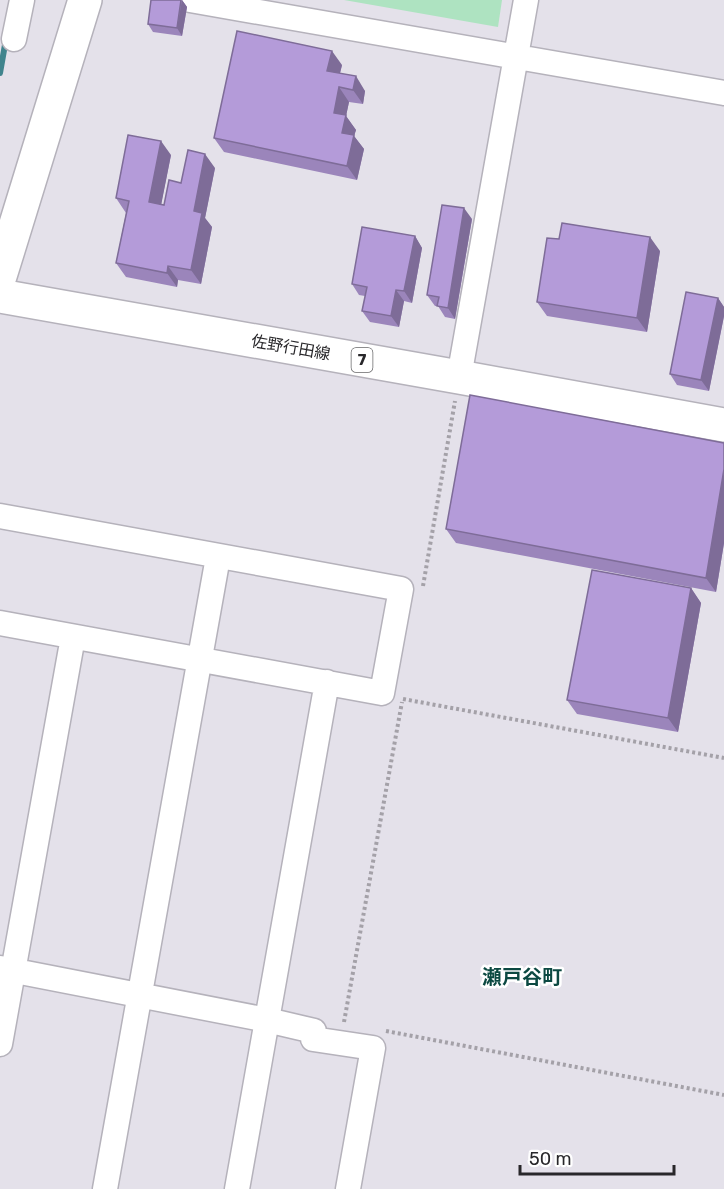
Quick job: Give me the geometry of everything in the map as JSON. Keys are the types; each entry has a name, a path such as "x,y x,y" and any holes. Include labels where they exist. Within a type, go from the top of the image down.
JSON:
{"main road":[{"path":"0,276 85,0"},
{"name":"佐野行田線","path":"0,296 724,425"}],"street":[{"path":"14,39 22,0"},
{"path":"190,0 724,93"},
{"path":"459,377 526,0"},
{"path":"0,516 401,589 382,693 0,623"},
{"path":"105,1189 218,556"},
{"path":"0,1044 7,969 73,637"},
{"path":"237,1189 327,682"},
{"path":"7,969 267,1020 314,1031 313,1039 373,1048 348,1189"}],"path":[{"path":"422,591 459,377"},
{"path":"355,1025 344,1022 405,690"},
{"path":"403,699 724,758"},
{"path":"377,1029 724,1095"}],"green space":[{"path":"344,0 502,0 498,27"}],"building":[{"path":"151,0 181,0 177,28 148,24"},
{"path":"237,31 332,51 327,71 356,76 353,90 339,87 334,113 346,115 342,133 354,135 347,166 214,138"},
{"path":"128,135 161,141 149,202 164,205 169,180 181,183 188,150 205,154 194,211 202,213 191,270 168,266 167,273 116,263 129,201 116,198"},
{"path":"442,205 464,208 448,308 437,306 439,297 427,295"},
{"path":"562,223 650,237 637,318 537,302 547,238 559,239"},
{"path":"362,227 415,236 404,291 396,290 391,316 362,311 367,287 352,284"},
{"path":"686,292 718,298 701,380 670,374"},
{"path":"470,395 724,443 724,469 706,578 446,529"},
{"path":"592,570 691,588 668,718 567,700"}],"waterway":[{"path":"0,73 6,39"}],"district":[{"name":"瀬戸谷町","path":"522,977"}]}
